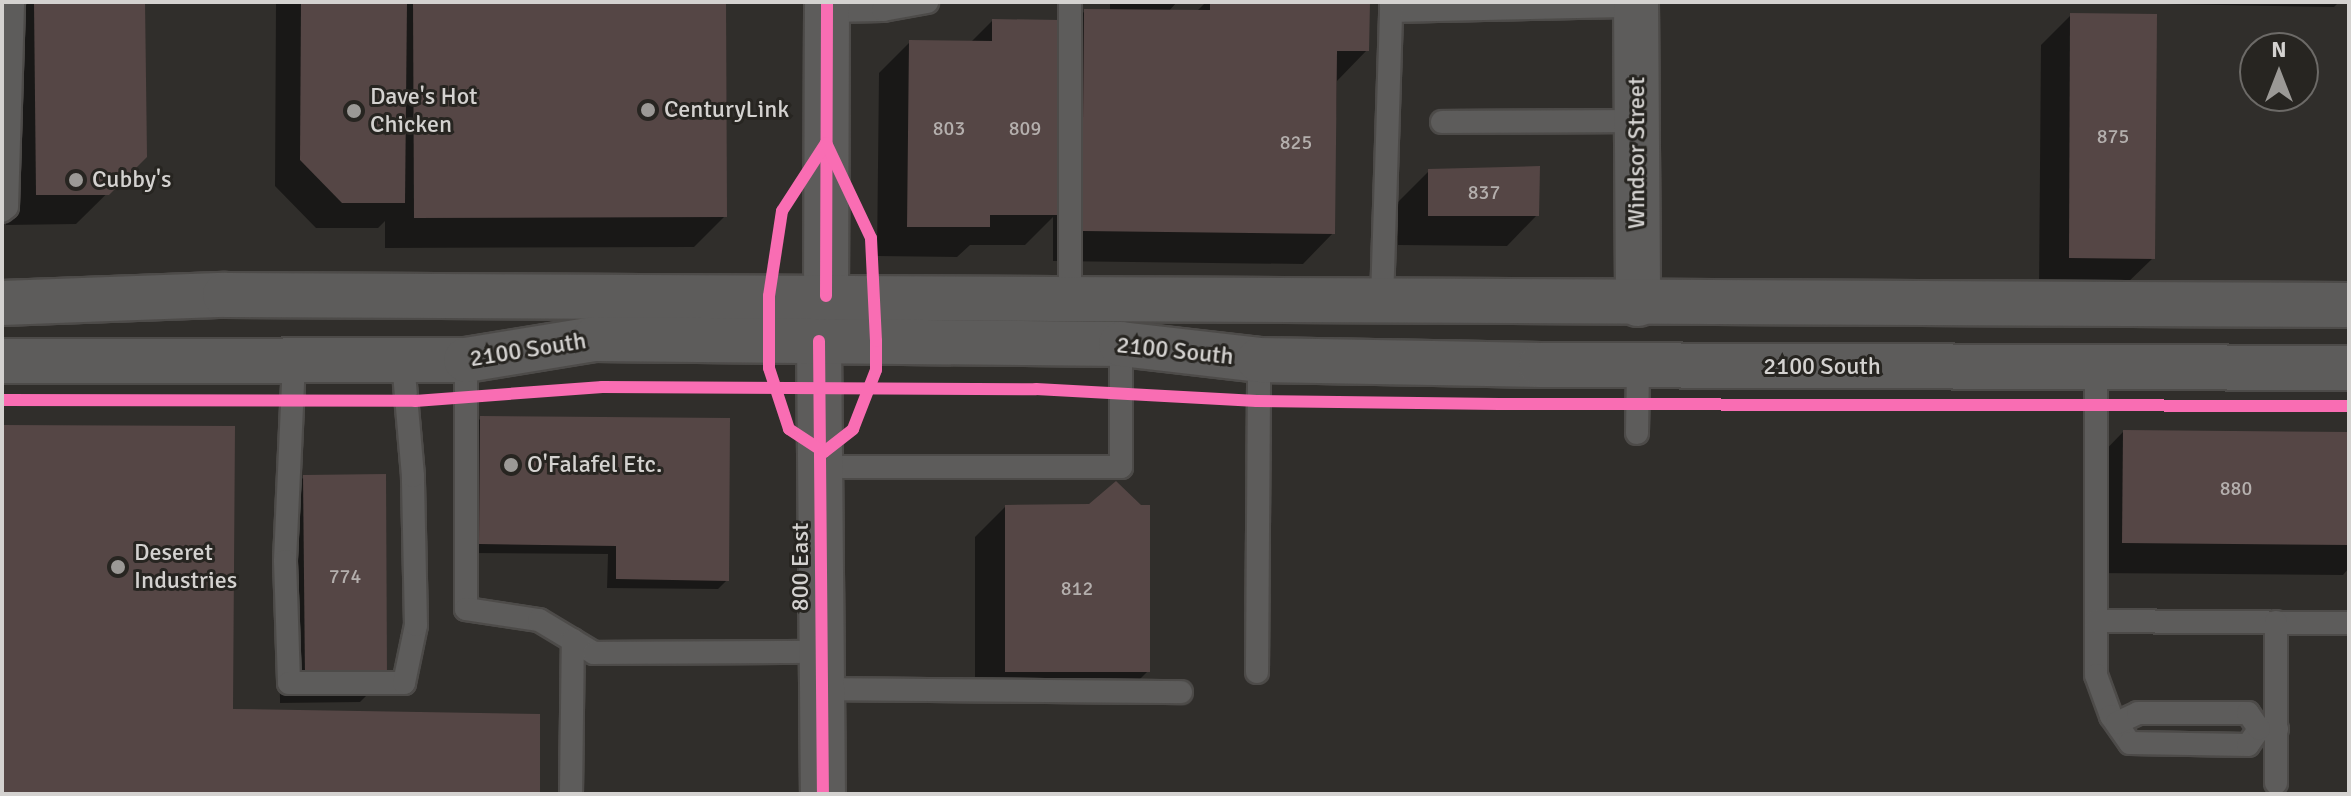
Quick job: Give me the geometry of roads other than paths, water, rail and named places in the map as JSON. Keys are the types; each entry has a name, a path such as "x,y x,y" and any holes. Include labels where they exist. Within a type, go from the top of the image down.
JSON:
{"main road":[{"name":"Windsor Street","path":"1636,4 1638,304"},
{"path":"826,296 827,6"},
{"name":"2100 South","path":"2,303 225,295 826,296 2022,306 2349,305"},
{"path":"1259,360 1274,341 1301,331 1598,333 1626,321 1638,304"},
{"path":"1638,366 1666,341 1683,335 1964,333 2001,326 2022,306"},
{"name":"2100 South","path":"2,361 466,360 594,339 1121,344 1259,360 1638,366 2349,368"},
{"name":"800 East","path":"819,341 824,467 823,794"}],"lane":[{"path":"2,211 7,207 13,2"},
{"path":"827,6 927,2"},
{"path":"1070,2 1070,298"},
{"path":"1382,301 1391,7 1636,4"},
{"path":"1442,122 1637,121"},
{"path":"824,467 1121,467 1121,344"},
{"path":"466,360 463,596 466,609 539,620 594,653 823,671 1181,692"},
{"path":"1257,672 1259,360"},
{"path":"294,362 285,561 289,683 404,683 416,625 413,476 403,361"},
{"path":"1637,433 1638,366"},
{"path":"2096,369 2096,675 2117,723 2130,743 2248,745 2268,729"},
{"path":"2096,621 2349,623"},
{"path":"2276,622 2268,729 2276,783"},
{"path":"571,794 573,640"},
{"path":"2117,723 2138,713 2248,713 2268,729"}],"place":[{"name":"CenturyLink","path":"648,110"},
{"name":"Dave's Hot Chicken","path":"354,111"},
{"name":"Cubby's","path":"76,180"},
{"name":"O'Falafel Etc.","path":"511,465"},
{"name":"Deseret Industries","path":"118,567"}]}
